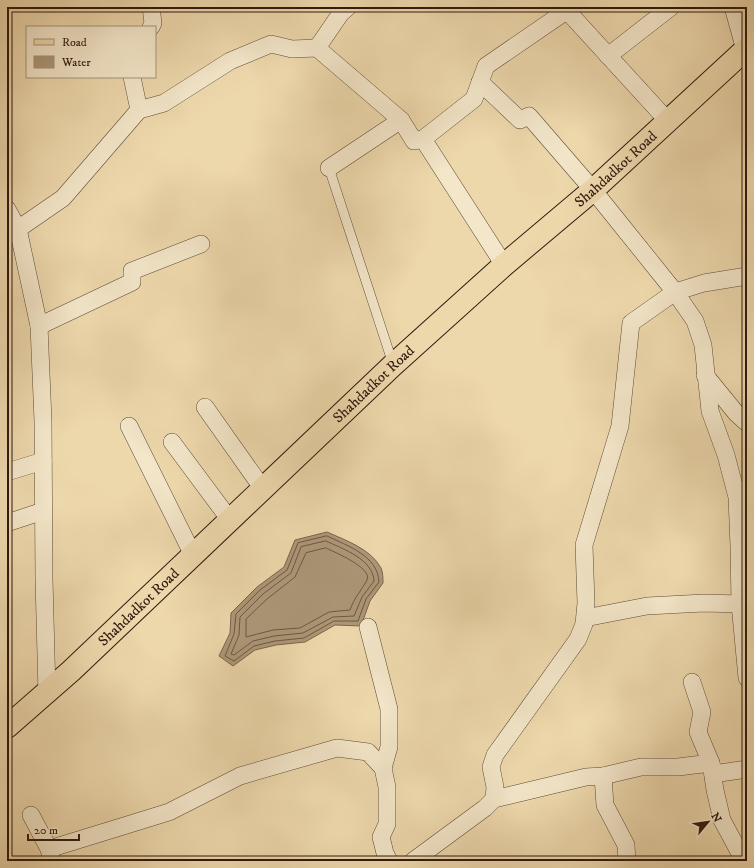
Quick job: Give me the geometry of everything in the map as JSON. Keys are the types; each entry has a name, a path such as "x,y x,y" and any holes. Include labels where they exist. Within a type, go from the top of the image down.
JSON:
{"main road":[{"name":"Shahdadkot Road","path":"7,726 47,693 393,365 504,265 593,190 667,120 746,49"}],"street":[{"path":"151,7 153,23 152,26"},
{"path":"317,48 340,12 348,7"},
{"path":"608,56 671,7"},
{"path":"733,7 746,49"},
{"path":"18,229 63,198 139,110 164,103 230,61 271,44 292,49 317,48 401,120 414,141 423,139 474,99 486,66 564,9 667,120"},
{"path":"132,78 139,110"},
{"path":"480,82 520,120 529,116 593,190 674,292 695,321 703,344 705,375 710,411 726,455 737,498 742,610 747,677"},
{"path":"329,168 401,120"},
{"path":"423,139 504,265"},
{"path":"7,209 18,229 39,326 47,693"},
{"path":"39,326 132,282 132,271 201,244"},
{"path":"494,799 495,787 491,767 495,755 578,639 585,618 586,603 584,545 620,426 631,323 674,292 704,283 747,276"},
{"path":"705,375 736,414 747,423"},
{"path":"205,407 263,489"},
{"path":"129,426 193,555"},
{"path":"172,442 230,520"},
{"path":"7,472 43,461"},
{"path":"7,523 44,511"},
{"path":"585,618 647,606 704,603 742,610"},
{"path":"368,627 389,709 389,747 383,768 387,787 387,824 382,837 385,853 389,861"},
{"path":"692,682 702,712 698,732 712,769 722,820 744,861"},
{"path":"31,815 51,855 169,812 240,776 337,748 368,752 383,768"},
{"path":"413,861 485,808 494,799 586,777 603,776 641,767 747,769 747,760"},
{"path":"603,776 605,805 626,845 627,861"}],"lane":[{"path":"329,168 393,365"}],"water":[{"path":"327,532 364,550 377,561 382,570 383,583 370,601 361,626 335,625 305,642 276,645 255,650 233,666 219,656 230,633 231,613 257,587 284,567 295,540"}]}
